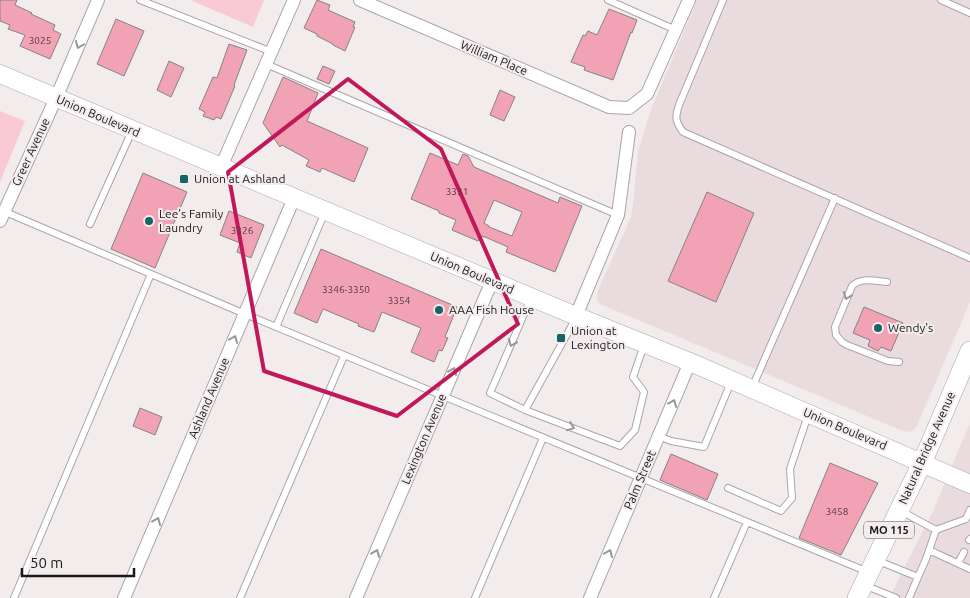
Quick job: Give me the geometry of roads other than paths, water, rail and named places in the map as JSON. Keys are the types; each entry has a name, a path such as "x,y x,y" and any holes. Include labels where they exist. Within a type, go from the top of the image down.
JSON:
{"main road":[{"name":"Union Boulevard","path":"0,74 532,298 690,362 970,484"},
{"name":"Natural Bridge Avenue","path":"866,579 922,463 970,351"}],"street":[{"name":"Greer Avenue","path":"1,214 56,98 98,0"},
{"path":"221,167 294,0"},
{"name":"William Place","path":"360,0 609,107 629,108 647,94 676,30"},
{"path":"676,30 689,0"},
{"path":"576,316 618,215 629,132"},
{"name":"Ashland Avenue","path":"124,598 294,198"},
{"name":"Lexington Avenue","path":"356,598 492,281"},
{"name":"Palm Street","path":"590,598 690,362"}],"lane":[{"path":"140,0 272,52"},
{"path":"608,0 676,30"},
{"path":"723,0 675,116 678,126 683,132 970,258"},
{"path":"940,0 970,13"},
{"path":"266,64 618,215"},
{"path":"90,224 133,130"},
{"path":"751,389 835,198"},
{"path":"276,327 326,211"},
{"path":"1,214 151,274 344,356 747,522 866,579 896,598"},
{"path":"14,598 151,274"},
{"path":"887,282 862,280 852,286 835,327 836,335 842,342 848,345 888,361 899,362"},
{"path":"532,298 490,394 525,410 620,446 635,430 644,392 633,377 644,344"},
{"path":"525,410 576,316"},
{"path":"240,598 344,356"},
{"path":"659,436 671,441 704,447 732,380"},
{"path":"728,488 781,511 792,498 790,469 808,414"},
{"path":"475,598 543,438"},
{"path":"899,510 936,530 968,520 970,510"},
{"path":"714,598 747,522"},
{"path":"909,598 930,550 936,530"},
{"path":"930,550 970,569"},
{"path":"958,563 964,552"},
{"path":"866,579 918,577"}],"place":[{"name":"Union at Ashland","path":"184,179"},
{"name":"Lee's Family Laundry","path":"149,221"},
{"name":"AAA Fish House","path":"439,310"},
{"name":"Wendy's","path":"878,328"},
{"name":"Union at Lexington","path":"561,338"}]}
